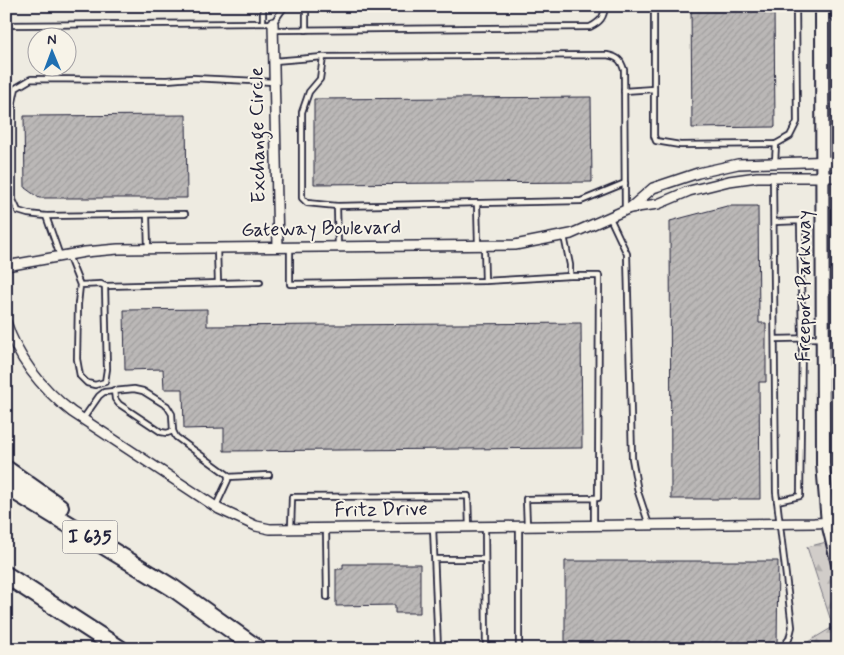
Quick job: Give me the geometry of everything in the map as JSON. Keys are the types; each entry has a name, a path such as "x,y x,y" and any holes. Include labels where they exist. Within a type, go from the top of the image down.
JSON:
{"highway":[{"path":"6,469 173,588"},
{"name":"I 635","path":"6,486 173,588 258,649"},
{"path":"6,575 115,645"},
{"path":"6,584 115,645"}],"main road":[{"name":"Freeport Parkway","path":"822,6 823,464 838,564"},
{"path":"838,6 838,16"}],"street":[{"name":"Exchange Circle","path":"273,26 278,247"},
{"name":"Gateway Boulevard","path":"628,210 653,188 698,173 738,164 838,162"},
{"name":"Gateway Boulevard","path":"6,266 118,248 515,245 564,236 628,210 658,204 689,191 729,181 757,177 838,176"},
{"name":"Fritz Drive","path":"6,322 18,350 36,378 52,397 216,506 256,526 270,528 326,528 833,522"}],"lane":[{"path":"263,6 263,23"},
{"path":"273,26 283,9 282,6"},
{"path":"306,6 306,30"},
{"path":"6,25 263,23 306,30 590,27 600,22 604,15 605,6"},
{"path":"654,6 654,136 656,141 680,145 776,144 790,136 797,122 796,6"},
{"path":"274,61 323,57 607,55 617,57 622,62 624,70 625,183 628,210"},
{"path":"323,57 320,79 308,92 302,112 302,198 307,203 337,206 581,201 625,183"},
{"path":"185,214 46,216 22,213 18,210 13,200 13,102 16,88 31,79 168,80 192,78 275,82"},
{"path":"624,90 654,89"},
{"path":"776,144 776,162"},
{"path":"774,177 778,502 792,627 789,638 780,649"},
{"path":"478,203 485,281"},
{"path":"337,206 338,246"},
{"path":"46,216 64,256 80,285 77,359 80,376 87,383 95,385 105,382 107,369 105,286"},
{"path":"147,216 148,248"},
{"path":"610,218 628,254 632,458 638,492 649,525"},
{"path":"774,222 800,221 802,338 800,496 778,502"},
{"path":"564,236 570,265 570,276"},
{"path":"290,247 290,284 485,281 599,276 598,498 526,499 523,526 519,649"},
{"path":"217,248 218,283"},
{"path":"80,285 260,282"},
{"path":"775,339 823,338"},
{"path":"99,384 102,394"},
{"path":"83,419 102,394 114,390 134,389 143,391 167,406 172,414 172,431 176,438 228,475 228,480 216,506"},
{"path":"114,390 118,404 161,432 167,433 172,431"},
{"path":"228,477 269,475"},
{"path":"291,528 292,497 301,496 468,496 469,527"},
{"path":"594,498 594,525"},
{"path":"485,526 486,649"},
{"path":"433,527 438,649"},
{"path":"326,528 327,597"},
{"path":"435,559 486,559"}],"green space":[{"path":"838,539 838,649 796,649 833,627 807,547"}],"building":[{"path":"691,6 774,6 775,127 692,128"},
{"path":"591,97 592,182 314,184 314,99"},
{"path":"186,115 187,198 39,198 25,188 24,116"},
{"path":"727,206 758,206 759,323 766,323 766,382 759,382 760,499 671,499 670,221"},
{"path":"207,309 207,326 581,323 582,448 224,451 224,428 184,429 183,389 164,389 163,369 125,370 124,310"},
{"path":"565,561 778,561 777,645 716,645 716,649 565,649"},
{"path":"343,564 420,564 420,613 395,613 395,605 336,606 336,569 343,569"}]}
